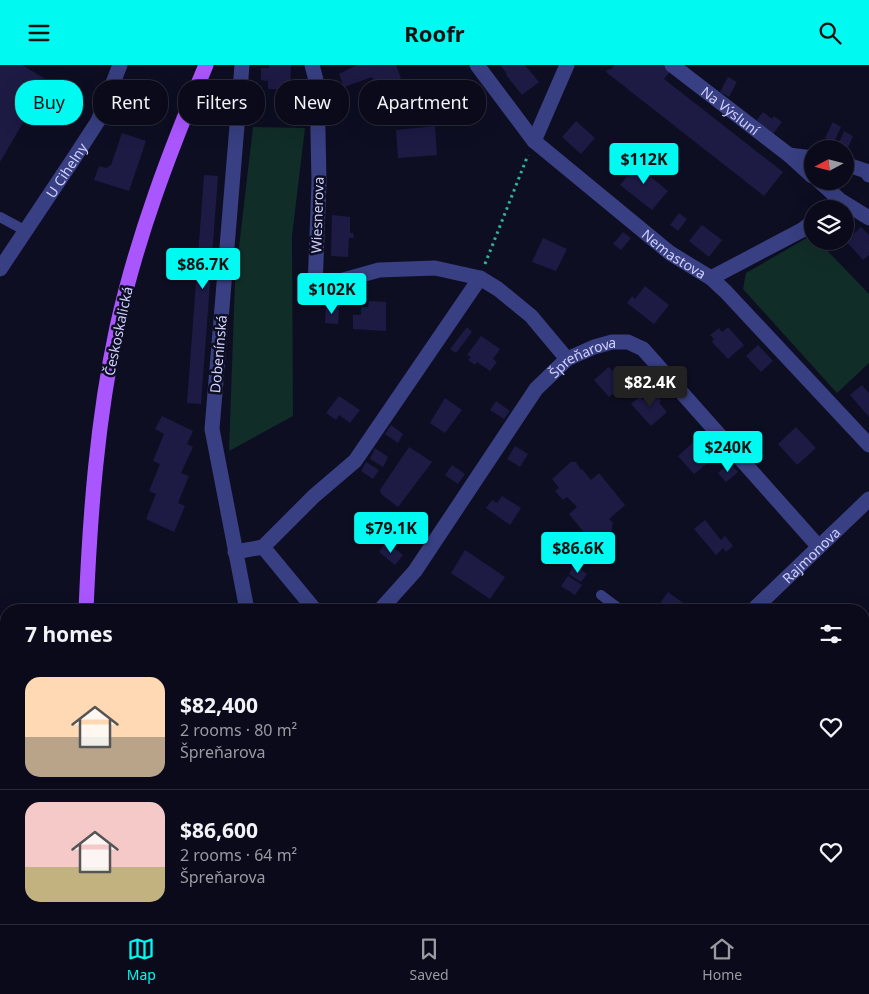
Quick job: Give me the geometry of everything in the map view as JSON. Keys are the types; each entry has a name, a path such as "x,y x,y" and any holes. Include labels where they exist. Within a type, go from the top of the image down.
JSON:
{"main road":[{"name":"Českoskalická","path":"86,604 90,529 102,407 117,327 153,198 206,65"}],"street":[{"name":"U Cihelny","path":"0,269 98,121 120,65"},
{"name":"Dobenínská","path":"242,65 212,429 245,604"},
{"name":"Wiesnerova","path":"312,65 317,84 319,182 315,288 379,270 435,269 480,278"},
{"name":"Nemastova","path":"477,65 534,141 670,253 711,278 869,445"},
{"path":"534,141 567,65"},
{"name":"Na Výsluní","path":"672,65 804,169"},
{"name":"Na Výsluní","path":"788,155 804,158"},
{"path":"854,167 866,171 869,175"},
{"path":"854,212 869,218"},
{"path":"711,278 804,228"},
{"path":"235,552 263,547 314,496 355,461 480,278 498,289 531,316 567,359"},
{"name":"Špreňarova","path":"385,604 415,571 536,389 567,359 594,347 612,342 628,342 643,349 818,546"},
{"name":"Rajmonova","path":"759,604 869,499"},
{"path":"263,547 311,604"}],"lane":[{"path":"0,217 26,231"},
{"path":"601,595 613,604"}],"path":[{"path":"480,278 534,141"}],"green space":[{"path":"253,127 305,128 292,236 293,416 229,451 235,282"},
{"path":"804,240 804,250 827,250 869,294 869,363 837,393 743,289 746,273"}],"building":[{"path":"0,65 22,65 47,80 15,80 15,125 22,125 0,162"},
{"path":"269,65 291,65 290,80 275,80 275,89 268,89 268,81 261,80 261,68 269,68"},
{"path":"357,65 396,65 401,78 397,80 373,80 372,77 359,80 349,85 349,80 341,80 339,74"},
{"path":"502,65 525,65 539,82 522,95 506,75"},
{"path":"615,65 667,65 672,69 664,79 783,172 764,196 606,72"},
{"path":"728,77 737,82 729,97 720,92"},
{"path":"763,112 772,119 774,116 782,122 773,134 756,121"},
{"path":"576,121 595,138 581,154 562,137"},
{"path":"833,122 841,127 835,140 825,138"},
{"path":"435,126 437,155 398,158 396,130"},
{"path":"844,131 853,136 851,140 840,140"},
{"path":"122,133 146,141 129,191 94,180 99,166 106,168 111,165"},
{"path":"643,156 654,165 647,174 668,191 652,210 620,185"},
{"path":"204,175 218,176 201,404 187,403"},
{"path":"679,213 687,219 678,231 670,225"},
{"path":"332,215 350,217 350,233 353,233 354,238 349,238 348,257 331,256"},
{"path":"702,225 722,240 709,257 689,241"},
{"path":"861,227 869,235 869,255 863,260 854,250 854,234"},
{"path":"623,232 631,238 621,250 613,244"},
{"path":"543,238 567,249 556,271 532,262"},
{"path":"645,286 669,305 654,324 627,303 632,296 635,299"},
{"path":"369,301 386,302 386,331 353,329 353,315 361,315 361,307 368,307"},
{"path":"326,306 339,306 338,324 325,323"},
{"path":"467,327 472,332 456,353 450,349"},
{"path":"728,327 744,345 728,359 712,342 714,339 710,335 719,328 722,332"},
{"path":"481,336 500,349 493,359 497,362 490,371 477,362 475,365 468,360 471,357 467,355"},
{"path":"758,345 773,361 761,372 746,356"},
{"path":"644,365 651,373 638,384 631,375"},
{"path":"609,367 624,384 609,397 594,380"},
{"path":"862,385 869,393 869,417 850,395"},
{"path":"653,391 661,401 659,403 667,412 651,426 631,404 640,396 643,400"},
{"path":"339,396 360,410 350,423 339,415 336,420 326,413"},
{"path":"445,398 462,410 445,433 430,423"},
{"path":"496,401 510,411 504,419 490,410"},
{"path":"162,416 193,431 187,444 193,447 181,473 189,476 178,503 185,506 174,532 146,519 156,494 149,491 160,464 153,461 164,434 155,429"},
{"path":"391,425 403,434 398,443 385,434"},
{"path":"796,427 816,448 797,465 778,444"},
{"path":"697,439 714,458 694,474 678,456"},
{"path":"515,446 528,454 520,467 507,459"},
{"path":"409,447 432,462 398,507 381,494 380,490"},
{"path":"375,448 388,457 383,467 370,459"},
{"path":"366,462 379,470 373,479 361,471"},
{"path":"571,462 576,462 591,480 599,473 625,505 609,519 613,523 611,533 601,542 591,541 569,514 577,507 567,497 563,500 555,491 559,488 552,479"},
{"path":"730,463 738,472 726,482 718,473"},
{"path":"452,465 465,474 458,484 445,475"},
{"path":"502,496 521,508 510,525 486,508 492,500 497,503"},
{"path":"705,520 721,540 725,536 733,546 726,552 723,548 716,555 694,529"},
{"path":"386,542 403,555 395,565 379,552"},
{"path":"465,550 505,577 490,599 451,573"},
{"path":"574,565 587,574 581,582 569,574"},
{"path":"568,576 582,585 575,595 561,586"},
{"path":"668,592 685,604 659,604"}]}
